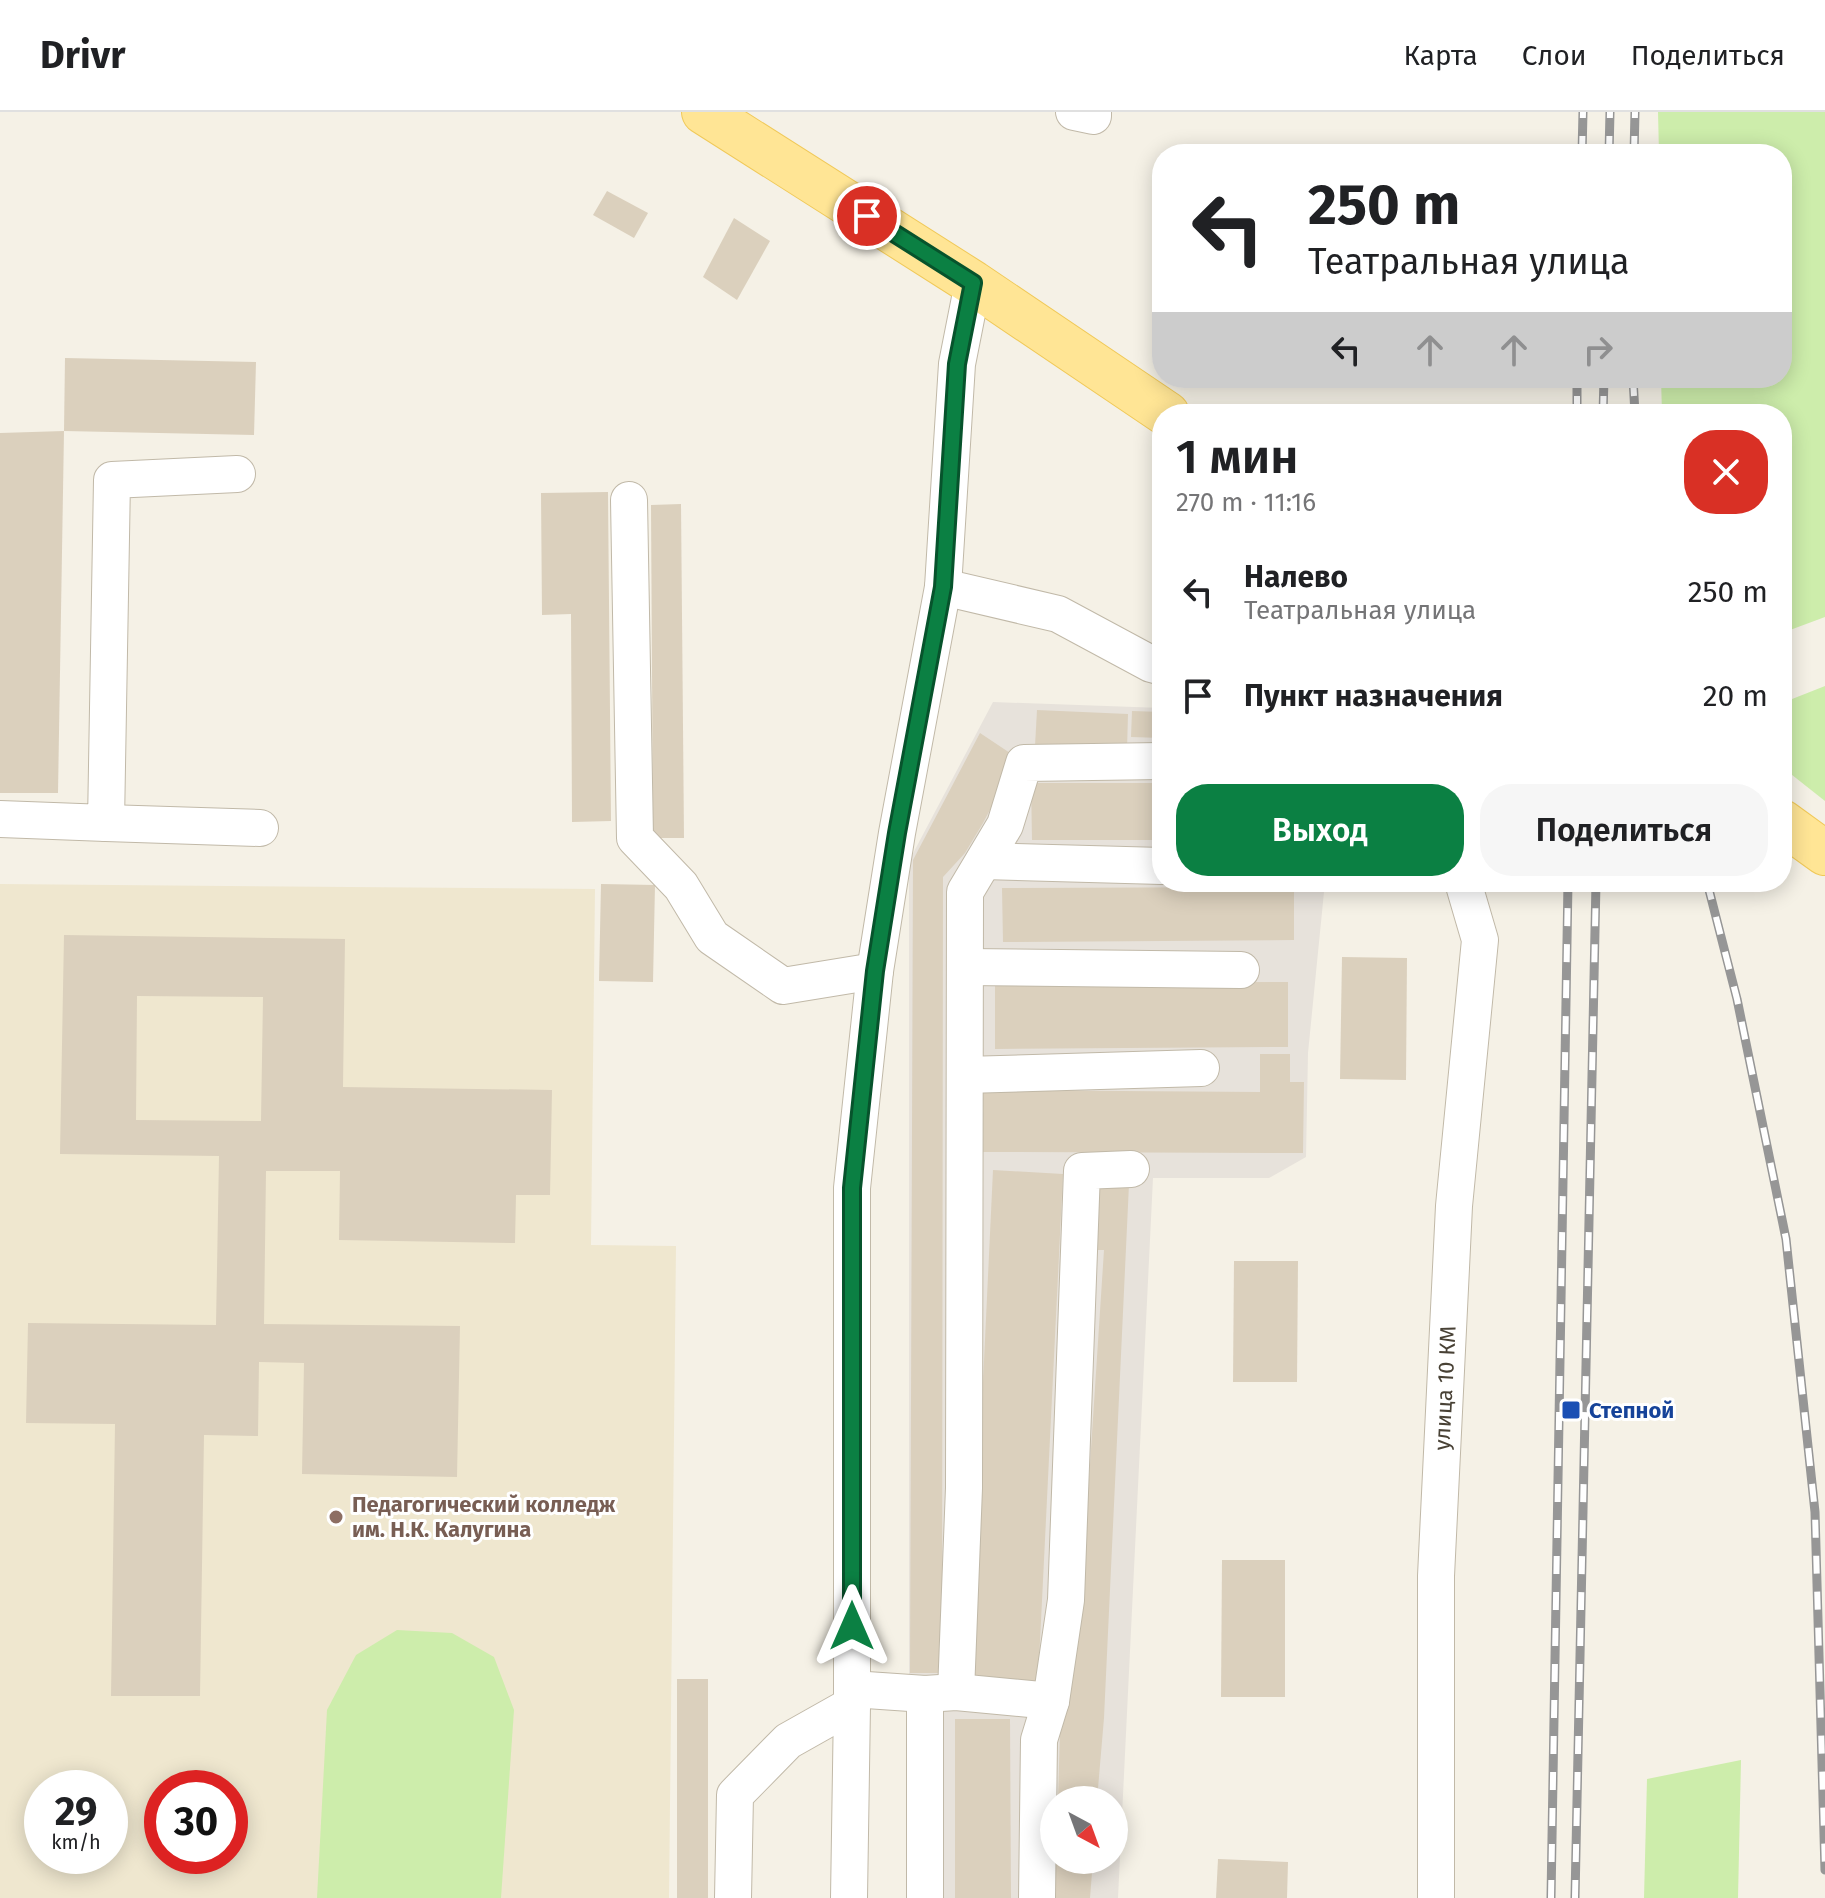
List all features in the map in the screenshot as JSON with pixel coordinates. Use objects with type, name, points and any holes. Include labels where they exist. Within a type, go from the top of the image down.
[{"type":"main road","points":[[704,112],[973,283],[1152,404]]},
{"type":"main road","points":[[1792,829],[1825,853]]},
{"type":"street","points":[[1074,112],[1093,116],[1093,112]]},
{"type":"street","points":[[849,1898],[852,1188],[875,971],[897,833],[943,587],[957,364],[973,283]]},
{"type":"street","points":[[106,823],[112,480],[237,474]]},
{"type":"street","points":[[629,500],[635,838],[681,886],[712,937],[783,986],[875,971]]},
{"type":"street","points":[[943,587],[1058,614],[1152,660]]},
{"type":"street","points":[[925,1898],[940,1693],[964,1488],[965,892],[1005,825],[1024,763],[1152,761]]},
{"type":"street","points":[[0,819],[260,828]]},
{"type":"street","points":[[984,861],[1152,866]]},
{"type":"street","name":"улица 10 КМ","points":[[1436,1898],[1437,1545],[1454,1206],[1480,940],[1466,892]]},
{"type":"street","points":[[965,967],[1241,970]]},
{"type":"street","points":[[965,1075],[1201,1068]]},
{"type":"street","points":[[1037,1898],[1039,1740],[1051,1701],[1066,1600],[1082,1171],[1131,1169]]},
{"type":"street","points":[[733,1898],[735,1795],[788,1741],[852,1697],[940,1693],[1051,1701]]},
{"type":"shaded area","points":[[993,702],[1152,708],[1152,892],[1324,892],[1308,1053],[1306,1157],[1269,1178],[1153,1178],[1123,1786],[1040,1786],[1040,1874],[1119,1874],[1118,1898],[909,1898],[909,861]]},
{"type":"shaded area","name":"Педагогический колледж им. Н.К. Калугина","points":[[0,884],[595,889],[591,1245],[676,1246],[669,1898],[0,1898]]},
{"type":"green space","points":[[1658,112],[1825,112],[1825,617],[1792,629],[1792,404],[1662,404],[1661,388],[1792,388],[1792,144],[1659,144]]},
{"type":"green space","points":[[1825,686],[1825,801],[1792,775],[1792,699]]},
{"type":"green space","points":[[397,1630],[452,1633],[494,1657],[514,1710],[501,1898],[317,1898],[327,1710],[356,1655]]},
{"type":"green space","points":[[1741,1760],[1738,1898],[1644,1898],[1647,1779]]},
{"type":"building","points":[[607,191],[648,213],[634,238],[593,215]]},
{"type":"building","points":[[734,218],[770,241],[737,300],[703,277]]},
{"type":"building","points":[[65,358],[256,362],[254,435],[64,431]]},
{"type":"building","points":[[64,431],[58,793],[0,793],[0,433]]},
{"type":"building","points":[[608,492],[611,821],[572,822],[571,614],[542,615],[541,493]]},
{"type":"building","points":[[681,504],[684,838],[653,838],[651,505]]},
{"type":"building","points":[[1037,710],[1128,714],[1127,750],[1035,746]]},
{"type":"building","points":[[1132,711],[1152,712],[1152,738],[1131,737]]},
{"type":"building","points":[[980,733],[1010,753],[1000,791],[983,823],[965,853],[943,877],[942,1673],[910,1673],[913,860]]},
{"type":"building","points":[[1031,783],[1152,783],[1152,840],[1032,840]]},
{"type":"building","points":[[601,884],[655,885],[653,982],[599,981]]},
{"type":"building","points":[[1152,887],[1152,892],[1294,892],[1294,940],[1003,942],[1002,888]]},
{"type":"building","points":[[64,935],[345,939],[343,1087],[552,1090],[550,1195],[516,1195],[515,1243],[339,1240],[340,1171],[266,1171],[264,1324],[460,1326],[457,1477],[302,1474],[304,1363],[259,1362],[258,1436],[204,1435],[200,1696],[111,1696],[115,1424],[26,1423],[28,1323],[216,1325],[219,1156],[60,1154]],"holes":[[[137,996],[263,997],[261,1121],[136,1120]]]},
{"type":"building","points":[[1342,957],[1407,958],[1406,1080],[1340,1079]]},
{"type":"building","points":[[1288,982],[1288,1047],[995,1049],[995,983]]},
{"type":"building","points":[[1260,1054],[1290,1054],[1290,1082],[1304,1082],[1303,1153],[980,1152],[980,1090],[1260,1092]]},
{"type":"building","points":[[993,1170],[1063,1174],[1038,1682],[969,1679]]},
{"type":"building","points":[[1101,1182],[1129,1184],[1104,1718],[1098,1786],[1058,1786],[1060,1731],[1072,1660],[1088,1495],[1104,1250],[1090,1250],[1092,1199]]},
{"type":"building","points":[[1234,1261],[1298,1261],[1297,1382],[1233,1382]]},
{"type":"building","points":[[1222,1560],[1285,1560],[1285,1697],[1221,1697]]},
{"type":"building","points":[[677,1679],[708,1679],[708,1898],[677,1898]]},
{"type":"building","points":[[955,1719],[1010,1719],[1011,1898],[955,1898]]},
{"type":"building","points":[[1218,1859],[1288,1862],[1287,1898],[1216,1898]]},
{"type":"building","points":[[1056,1874],[1092,1874],[1090,1898],[1055,1898]]},
{"type":"railway","points":[[1582,144],[1583,112]]},
{"type":"railway","points":[[1609,144],[1610,112]]},
{"type":"railway","points":[[1634,144],[1635,112]]},
{"type":"railway","points":[[1577,388],[1577,404]]},
{"type":"railway","points":[[1603,404],[1604,388]]},
{"type":"railway","points":[[1634,388],[1634,404]]},
{"type":"railway","points":[[1551,1898],[1568,892]]},
{"type":"railway","points":[[1575,1898],[1596,892]]},
{"type":"railway","points":[[1710,892],[1737,999],[1786,1239],[1815,1512],[1825,1870]]},
{"type":"place","name":"Степной","points":[[1571,1410]]},
{"type":"place","name":"Педагогический колледж им. Н.К. Калугина","points":[[336,1517]]},
{"type":"route","points":[[852,1626],[852,1188],[875,971],[897,833],[943,587],[957,364],[973,283],[867,216]]}]
